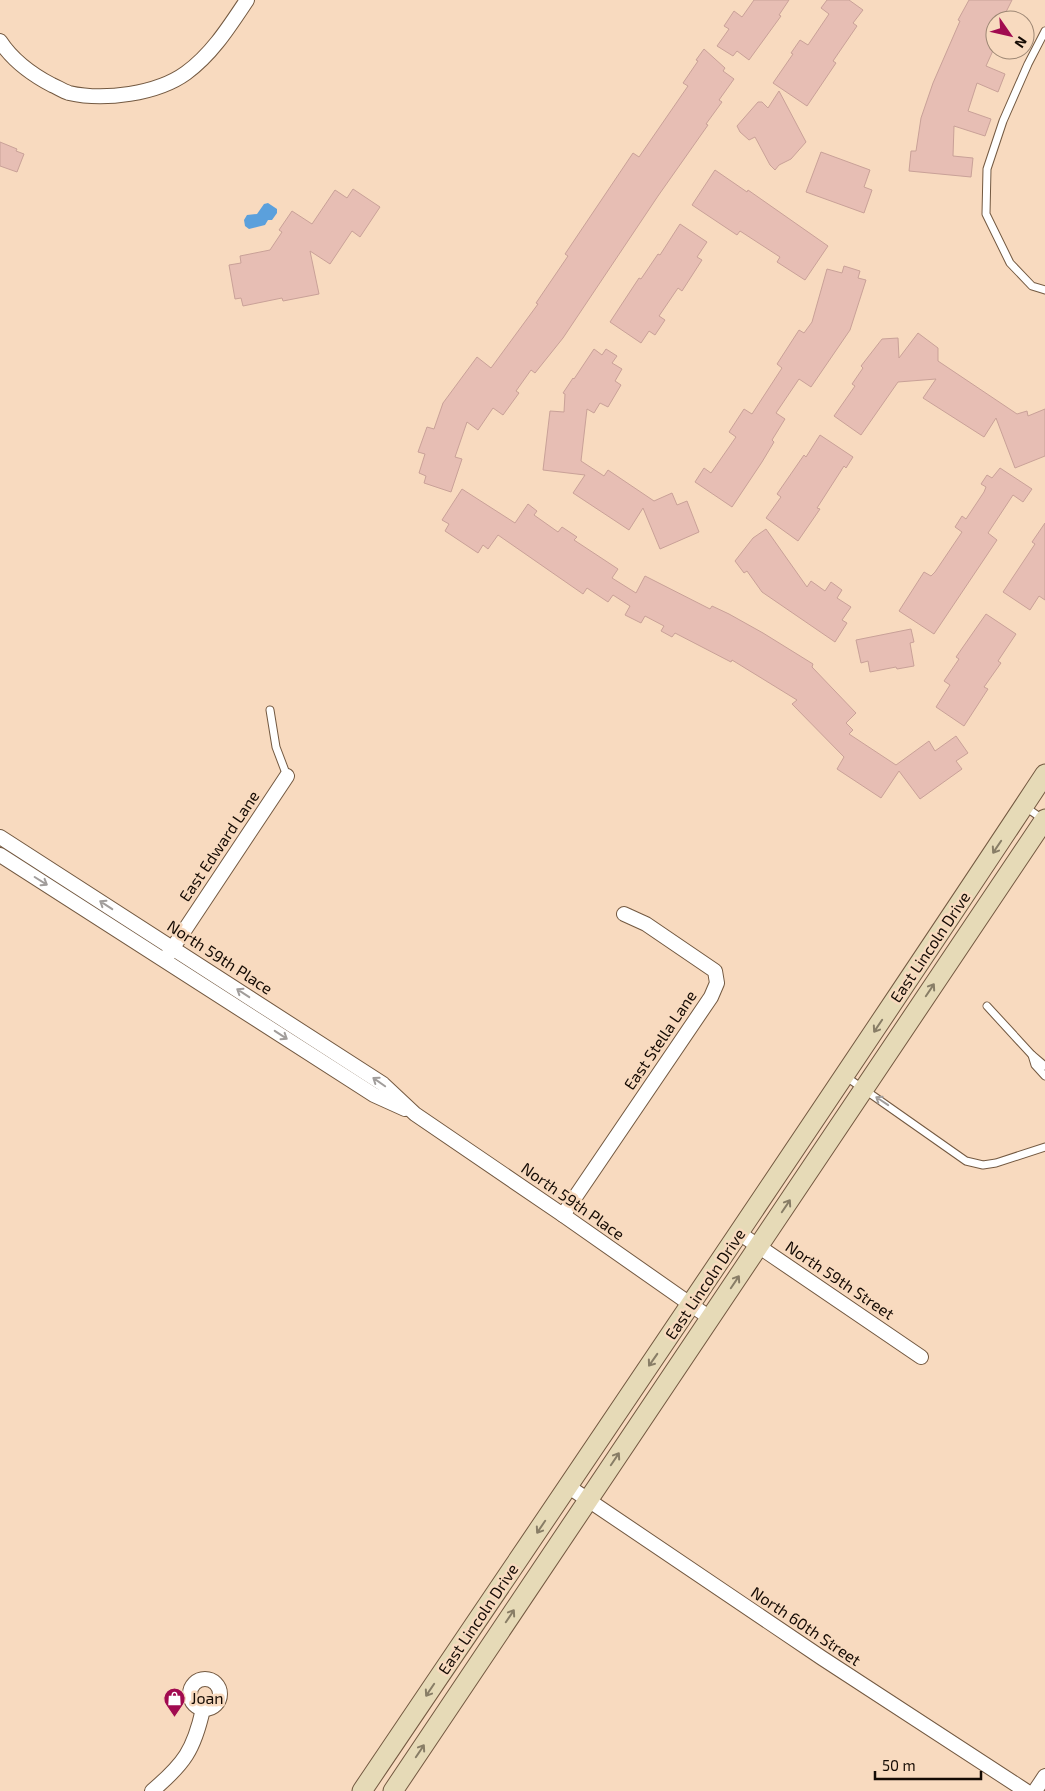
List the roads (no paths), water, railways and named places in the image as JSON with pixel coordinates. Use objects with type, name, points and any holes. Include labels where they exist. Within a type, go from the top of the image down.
[{"type":"main road","name":"East Lincoln Drive","points":[[362,1791],[845,1076],[1045,774]]},
{"type":"main road","name":"East Lincoln Drive","points":[[393,1791],[1045,820]]},
{"type":"main road","points":[[464,1641],[484,1655]]},
{"type":"street","points":[[0,42],[7,52],[32,75],[68,93],[103,96],[130,95],[157,87],[184,74],[205,57],[224,34],[247,0]]},
{"type":"street","name":"East Edward Lane","points":[[164,960],[287,776]]},
{"type":"street","name":"North 59th Place","points":[[0,837],[383,1084],[415,1114],[710,1318]]},
{"type":"street","name":"North 59th Place","points":[[0,855],[374,1095],[415,1114]]},
{"type":"street","name":"East Stella Lane","points":[[563,1215],[711,997],[717,983],[715,971],[646,924],[624,914]]},
{"type":"street","name":"North 59th Street","points":[[739,1233],[921,1357]]},
{"type":"street","name":"North 60th Street","points":[[568,1487],[822,1658],[1026,1791]]},
{"type":"street","points":[[152,1791],[183,1762],[197,1732],[203,1709]]},
{"type":"street","points":[[1035,1791],[1045,1776]]},
{"type":"lane","points":[[1045,31],[1003,121],[987,169],[986,214],[1010,263],[1032,286],[1045,290]]},
{"type":"lane","points":[[270,710],[276,747],[287,776]]},
{"type":"lane","points":[[1024,806],[1045,820]]},
{"type":"lane","points":[[987,1006],[1032,1055],[1045,1066]]},
{"type":"lane","points":[[1032,1055],[1035,1065],[1045,1076]]},
{"type":"lane","points":[[845,1076],[966,1161],[983,1165],[996,1163],[1045,1147]]},
{"type":"water","points":[[268,203],[277,209],[277,213],[272,220],[268,220],[265,225],[249,229],[245,226],[244,220],[247,215],[257,214],[264,204]]},
{"type":"place","name":"Joan","points":[[175,1717]]}]
